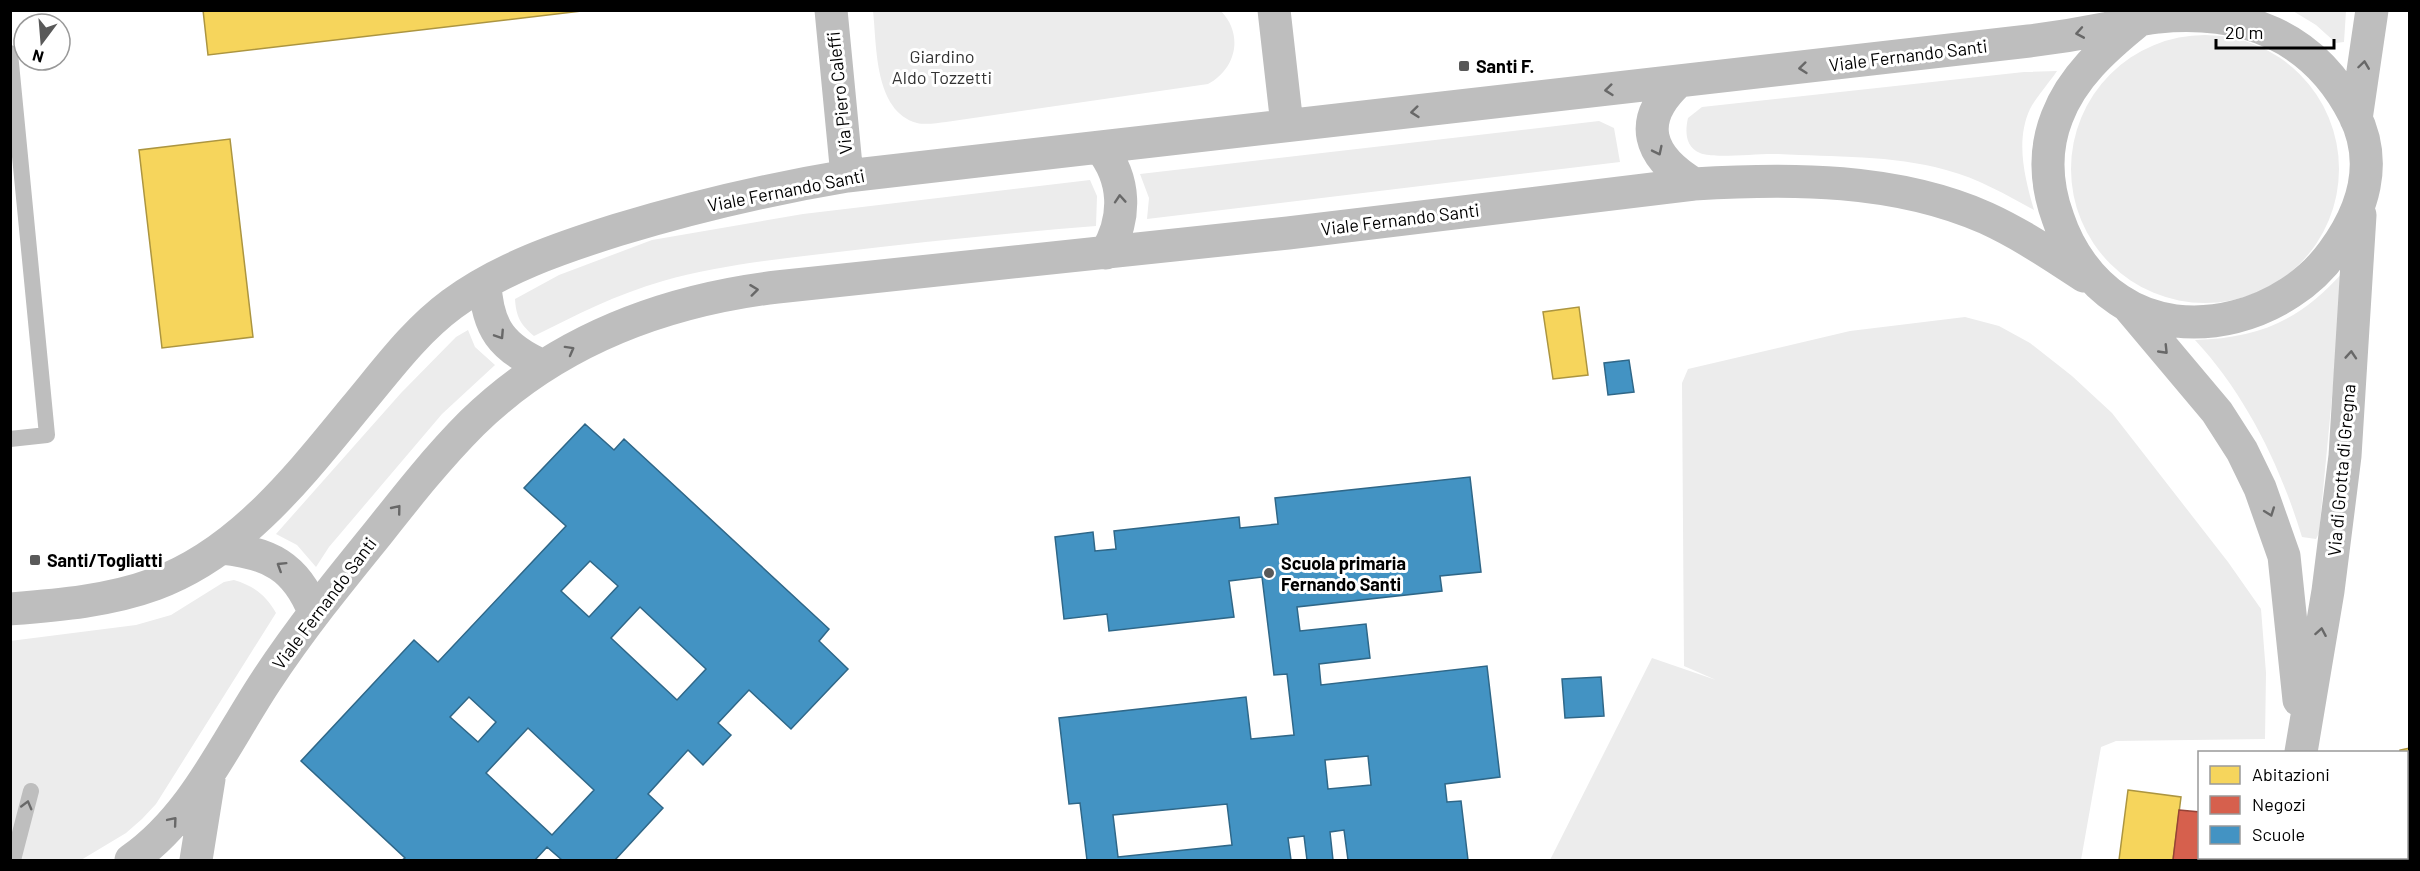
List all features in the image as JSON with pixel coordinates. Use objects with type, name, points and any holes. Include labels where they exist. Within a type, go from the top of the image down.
[{"type":"street","name":"Via Piero Caleffi","points":[[831,10],[847,176]]},
{"type":"street","points":[[1274,10],[1287,125]]},
{"type":"street","points":[[2356,119],[2372,10]]},
{"type":"street","name":"Viale Fernando Santi","points":[[10,609],[78,602],[133,591],[172,577],[222,548],[264,510],[303,469],[418,335],[453,303],[485,283],[565,247],[655,218],[752,194],[847,176],[2029,41],[2151,16],[2231,19],[2266,28],[2286,38],[2328,74],[2356,119]]},
{"type":"street","points":[[2151,16],[2096,57],[2077,82],[2058,115],[2048,159],[2053,206],[2065,237],[2081,264],[2117,298],[2168,319],[2201,321],[2236,316],[2265,308],[2294,292],[2313,275],[2332,254],[2360,207]]},
{"type":"street","points":[[1678,82],[1664,95],[1655,111],[1652,132],[1656,147],[1667,165],[1694,184]]},
{"type":"street","name":"Via di Grotta di Gregna","points":[[2302,742],[2328,591],[2345,456],[2365,158],[2356,119]]},
{"type":"street","points":[[1100,147],[1118,177],[1121,200],[1118,229],[1106,253]]},
{"type":"street","name":"Viale Fernando Santi","points":[[131,861],[171,824],[211,770],[268,677],[314,612],[447,449],[489,407],[543,366],[602,333],[666,308],[714,296],[777,287],[1106,253],[1694,184],[1817,183],[1875,188],[1928,198],[1983,217],[2008,229],[2117,298]]},
{"type":"street","points":[[485,283],[491,319],[501,339],[524,358],[543,366]]},
{"type":"street","name":"Via di Grotta di Gregna","points":[[2117,298],[2217,412],[2242,451],[2268,506],[2285,565],[2302,742]]},
{"type":"street","points":[[222,548],[254,553],[279,563],[299,581],[314,612]]},
{"type":"street","points":[[196,861],[211,770]]},
{"type":"lane","points":[[10,53],[47,435],[10,439]]},
{"type":"lane","points":[[13,861],[31,791]]},
{"type":"green space","name":"Giardino Aldo Tozzetti","points":[[873,11],[1221,11],[1233,30],[1234,51],[1225,70],[1208,84],[920,124],[903,116],[885,92],[877,59]]},
{"type":"green space","points":[[2293,11],[2346,11],[2344,42],[2336,43],[2316,25]]},
{"type":"green space","points":[[2218,35],[2256,45],[2280,57],[2300,74],[2317,94],[2329,118],[2337,143],[2339,169],[2337,195],[2329,220],[2317,244],[2300,264],[2280,281],[2256,293],[2231,301],[2192,303],[2154,293],[2130,281],[2101,254],[2093,244],[2081,220],[2073,195],[2071,156],[2081,118],[2093,94],[2120,65],[2130,57],[2154,45],[2179,37]]},
{"type":"green space","points":[[2057,71],[2036,99],[2025,121],[2023,160],[2034,210],[1992,187],[1926,165],[1841,156],[1706,155],[1691,147],[1687,138],[1688,118],[1702,107],[2024,72]]},
{"type":"green space","points":[[1599,121],[1614,128],[1620,162],[1147,219],[1149,198],[1140,174]]},
{"type":"green space","points":[[1090,180],[1097,196],[1096,226],[870,248],[706,271],[629,292],[534,336],[518,316],[515,299],[559,275],[652,240],[803,214]]},
{"type":"green space","points":[[2344,271],[2319,533],[2316,539],[2302,537],[2283,484],[2259,432],[2230,384],[2195,340],[2240,335],[2278,323],[2312,302]]},
{"type":"green space","points":[[1965,317],[1999,326],[2030,343],[2072,376],[2112,413],[2228,562],[2261,609],[2266,673],[2265,739],[2116,741],[2101,747],[2081,860],[1550,860],[1652,658],[1716,680],[1684,666],[1682,383],[1688,369],[1850,331]]},
{"type":"green space","points":[[468,330],[475,347],[495,365],[442,414],[329,547],[316,567],[297,545],[276,534],[401,393],[456,337]]},
{"type":"green space","points":[[234,580],[259,592],[276,613],[156,804],[126,833],[81,860],[11,860],[10,641],[136,625],[171,615],[224,582]]},
{"type":"building: Abitazioni","points":[[203,10],[590,10],[208,55]]},
{"type":"building: Abitazioni","points":[[230,139],[253,337],[162,348],[139,150]]},
{"type":"building: Abitazioni","points":[[1579,307],[1588,375],[1553,379],[1543,312]]},
{"type":"building: Abitazioni","points":[[2410,748],[2410,811],[2408,812],[2408,751],[2400,750]]},
{"type":"building: Abitazioni","points":[[2128,790],[2181,797],[2173,860],[2119,860]]},
{"type":"building: Negozi","points":[[2179,810],[2198,812],[2198,859],[2248,859],[2248,860],[2173,860]]},
{"type":"building: Scuole","points":[[1629,360],[1634,392],[1608,395],[1604,363]]},
{"type":"building: Scuole","points":[[585,424],[614,450],[624,439],[829,629],[819,641],[848,669],[791,729],[749,690],[718,723],[731,735],[703,765],[688,750],[648,794],[663,808],[615,860],[562,860],[547,847],[535,860],[402,860],[405,858],[301,761],[414,640],[438,662],[566,526],[524,488]],"holes":[[[590,561],[618,586],[589,617],[561,591]],[[640,607],[706,669],[677,700],[611,638]],[[469,697],[496,722],[478,742],[450,717]],[[528,728],[594,790],[552,835],[486,773]]]},
{"type":"building: Scuole","points":[[1470,477],[1481,572],[1440,576],[1442,591],[1297,607],[1300,631],[1366,624],[1370,658],[1319,664],[1321,685],[1487,666],[1500,777],[1445,784],[1447,802],[1461,801],[1468,860],[1348,860],[1344,830],[1330,832],[1333,860],[1307,860],[1304,836],[1288,838],[1291,860],[1087,860],[1080,803],[1069,804],[1059,718],[1246,697],[1251,739],[1294,735],[1287,674],[1274,675],[1262,577],[1229,581],[1234,617],[1109,631],[1107,614],[1064,619],[1055,537],[1093,532],[1095,551],[1116,549],[1114,531],[1239,517],[1240,528],[1278,524],[1275,498]],"holes":[[[1368,756],[1371,785],[1328,789],[1325,760]],[[1227,804],[1232,845],[1118,857],[1113,815]]]},
{"type":"building: Scuole","points":[[1601,677],[1604,716],[1565,718],[1562,679]]},
{"type":"place","name":"Santi F.","points":[[1464,66]]},
{"type":"place","name":"Santi/Togliatti","points":[[35,560]]},
{"type":"place","name":"Scuola primaria Fernando Santi","points":[[1269,573]]}]
